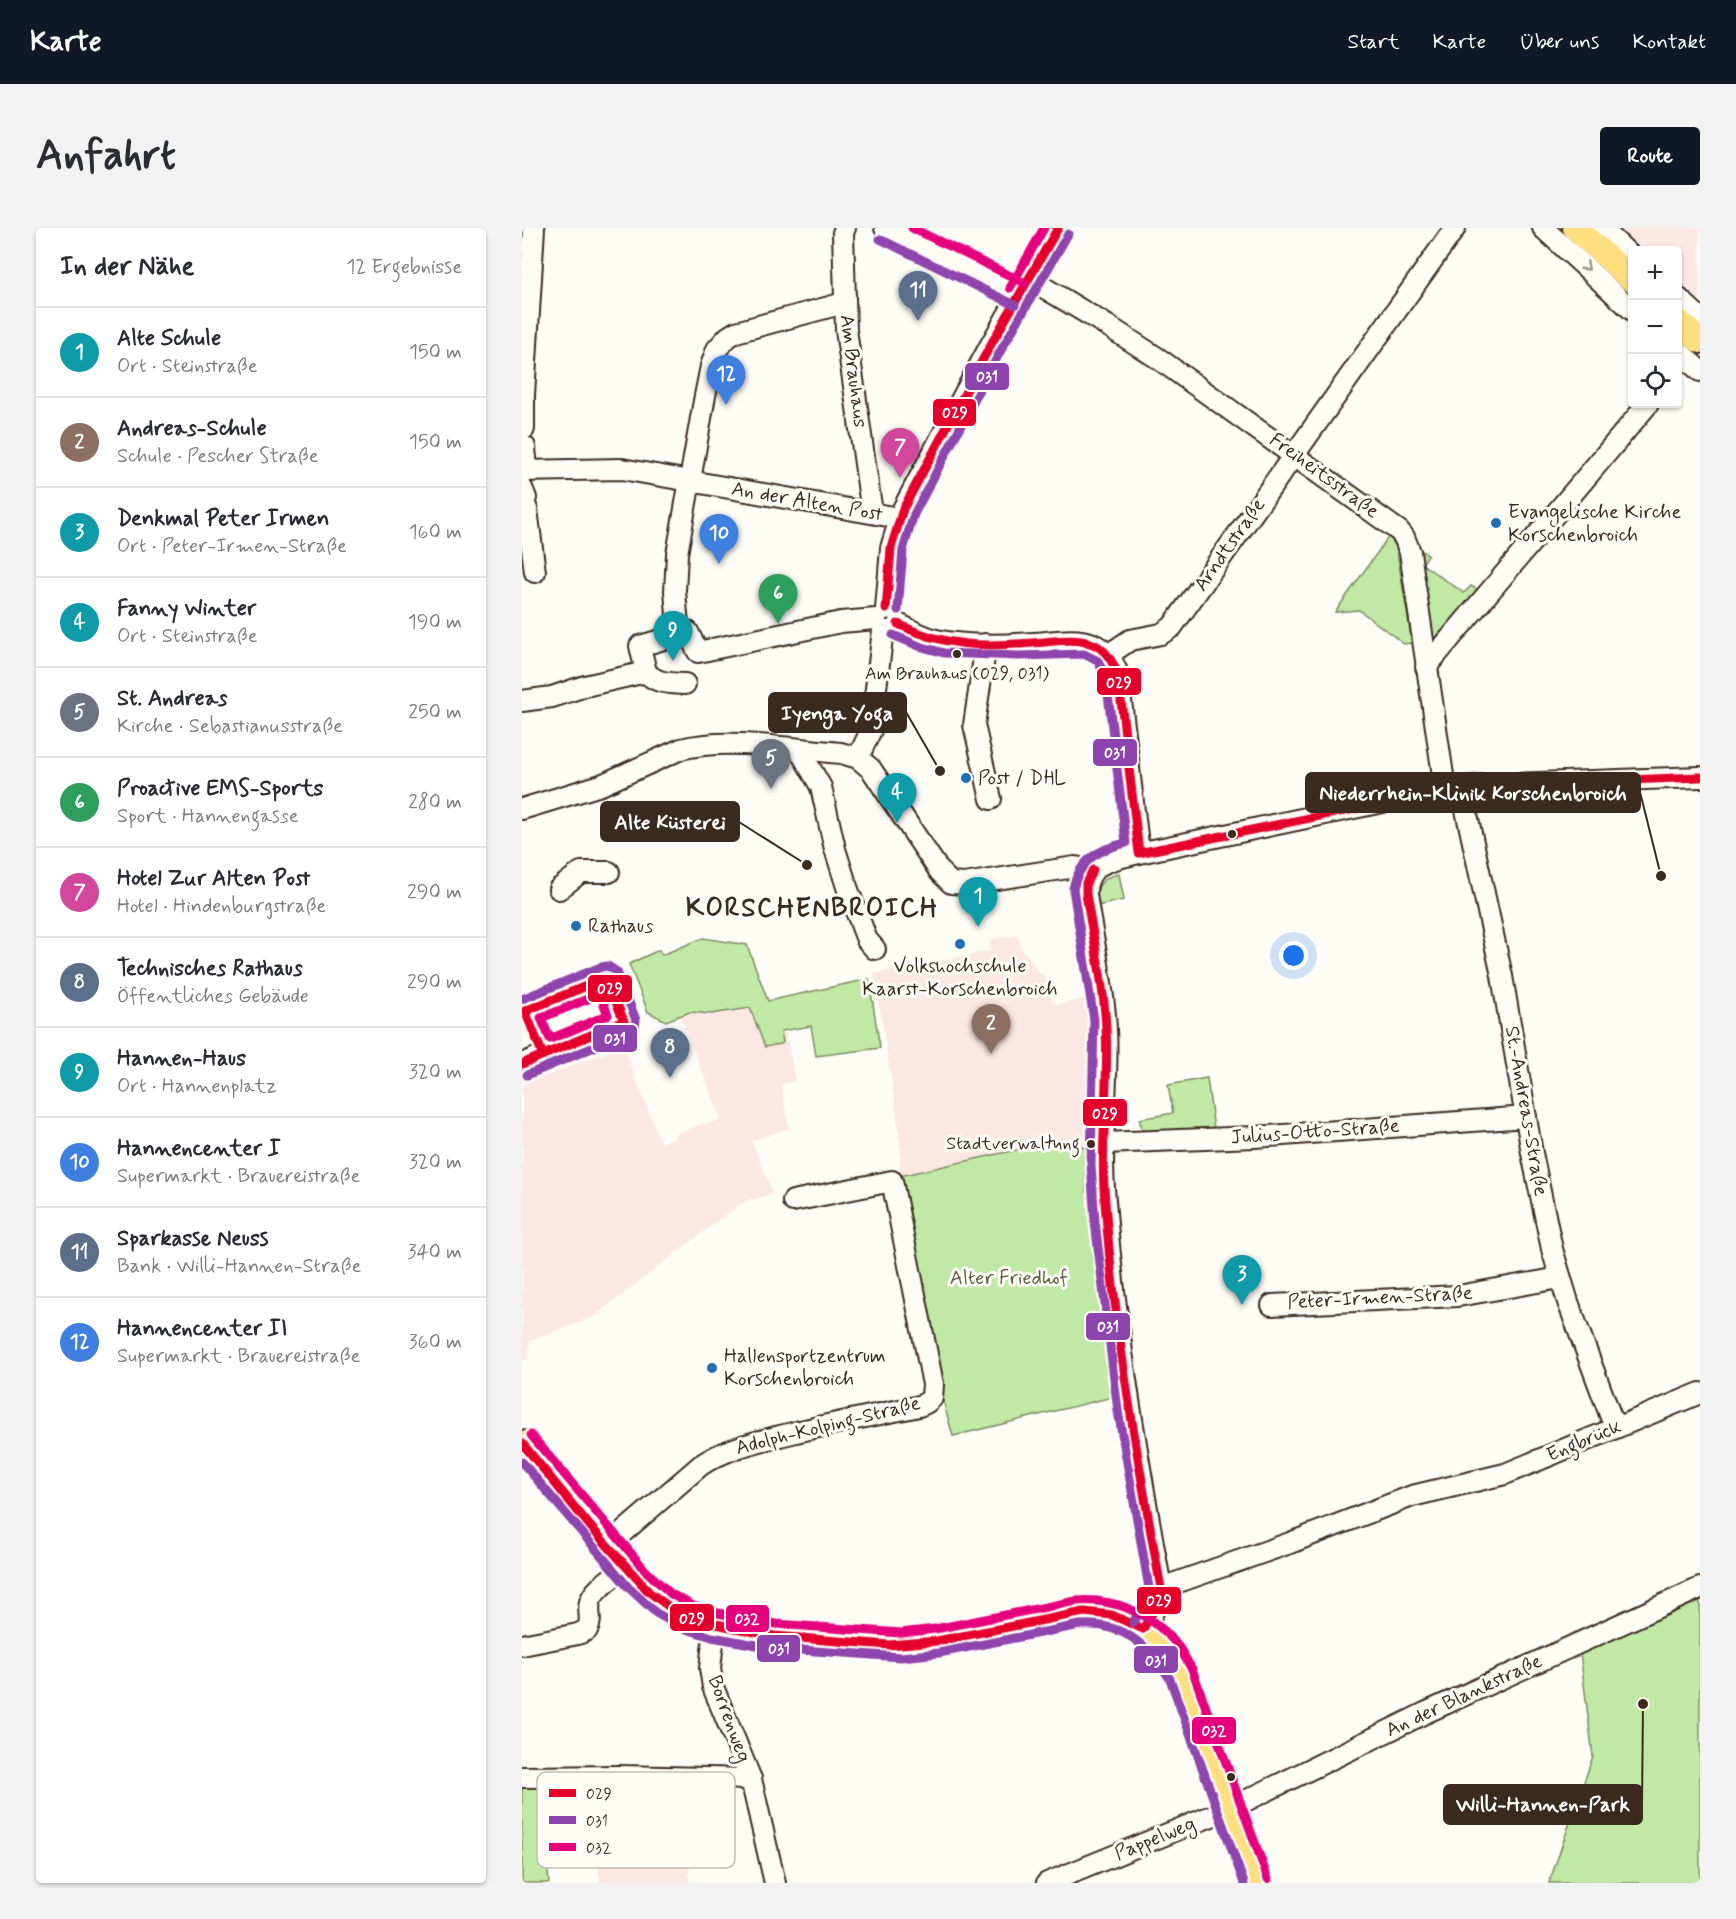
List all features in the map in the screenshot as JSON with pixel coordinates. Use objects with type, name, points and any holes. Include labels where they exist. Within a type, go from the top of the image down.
[{"type":"main road","points":[[1575,228],[1628,276]]},
{"type":"main road","points":[[1682,338],[1688,358]]},
{"type":"main road","points":[[522,1443],[625,1567],[657,1599],[680,1614],[715,1625],[794,1638],[890,1645],[937,1641],[1084,1612],[1112,1615],[1143,1629],[1165,1648],[1181,1674],[1257,1883]]},
{"type":"street","points":[[534,228],[524,395],[525,487],[535,572]]},
{"type":"street","name":"Am Brauhaus","points":[[845,228],[844,303],[848,350],[872,513]]},
{"type":"street","name":"Freiheitsstraße","points":[[885,228],[1024,286],[1108,326],[1294,454],[1387,521],[1404,537],[1410,552],[1426,667],[1453,788]]},
{"type":"street","points":[[858,758],[871,730],[886,621],[891,548],[899,518],[990,346],[1058,228]]},
{"type":"street","name":"Arndtstraße","points":[[1108,655],[1130,640],[1161,634],[1170,629],[1455,228]]},
{"type":"street","points":[[1543,228],[1628,306]]},
{"type":"street","points":[[1601,228],[1628,253]]},
{"type":"street","points":[[1679,300],[1700,318]]},
{"type":"street","points":[[844,303],[736,332],[723,341],[717,349],[711,366],[678,546],[675,591],[678,626],[688,632],[698,652],[841,622],[886,621],[937,640],[986,644],[1083,642],[1095,645],[1108,655],[1118,675],[1139,853]]},
{"type":"street","points":[[1426,667],[1645,408]]},
{"type":"street","name":"An der Alten Post","points":[[525,487],[616,468],[899,518]]},
{"type":"street","points":[[685,684],[665,683],[651,678],[646,672],[640,646],[688,632]]},
{"type":"street","points":[[986,644],[974,725],[991,799]]},
{"type":"street","points":[[522,701],[552,697],[585,686],[646,672]]},
{"type":"street","points":[[522,809],[601,785],[688,747],[722,743],[846,753],[858,758],[873,772],[940,872],[951,884],[964,885],[1075,867],[1093,870]]},
{"type":"street","points":[[799,749],[821,787],[847,887],[867,940],[875,949]]},
{"type":"street","points":[[1143,1629],[1159,1601],[1161,1588],[1122,1359],[1103,1184],[1106,1019],[1086,894],[1086,883],[1093,870],[1101,863],[1139,853],[1453,788],[1700,777]]},
{"type":"street","name":"St.-Andreas-Straße","points":[[1453,788],[1502,976],[1526,1117],[1560,1278],[1615,1428]]},
{"type":"street","points":[[559,889],[582,872],[609,872]]},
{"type":"street","points":[[522,1064],[624,1022]]},
{"type":"street","name":"Julius-Otto-Straße","points":[[1104,1143],[1256,1137],[1526,1117]]},
{"type":"street","name":"Adolph-Kolping-Straße","points":[[607,1546],[701,1465],[717,1456],[748,1444],[918,1406],[931,1400],[934,1392],[933,1384],[892,1180],[793,1201]]},
{"type":"street","name":"Peter-Irmen-Straße","points":[[1272,1305],[1449,1297],[1560,1278]]},
{"type":"street","name":"Engbrück","points":[[1161,1588],[1290,1543],[1412,1496],[1497,1477],[1700,1393]]},
{"type":"street","points":[[522,1645],[578,1634],[587,1630],[591,1621],[592,1596],[625,1567]]},
{"type":"street","name":"An der Blankstraße","points":[[1231,1808],[1425,1713],[1700,1588]]},
{"type":"street","name":"Borrenweg","points":[[715,1625],[710,1668],[713,1687],[751,1779],[775,1883]]},
{"type":"street","points":[[522,1777],[537,1777]]},
{"type":"street","points":[[735,1779],[751,1779]]},
{"type":"street","name":"Pappelweg","points":[[1047,1883],[1231,1808]]},
{"type":"shaded area","points":[[1604,228],[1700,228],[1700,314],[1682,298],[1682,246],[1628,247]]},
{"type":"shaded area","points":[[1018,935],[1022,950],[1039,973],[1045,976],[1052,1001],[1058,1005],[1088,998],[1094,1040],[1088,1149],[1061,1140],[899,1176],[901,1152],[895,1102],[874,974],[990,951],[989,940]]},
{"type":"shaded area","points":[[750,1008],[783,1042],[781,1032],[785,1030],[795,1081],[781,1084],[789,1128],[752,1141],[773,1194],[746,1201],[733,1209],[593,1317],[530,1341],[528,1358],[522,1362],[522,1085],[623,1046],[661,1143],[677,1137],[676,1134],[721,1119],[680,1016],[690,1012],[711,1014]]},
{"type":"shaded area","points":[[598,1868],[689,1868],[689,1883],[600,1883]]},
{"type":"green space","points":[[1389,536],[1396,546],[1412,643],[1404,644],[1359,610],[1335,612]]},
{"type":"green space","points":[[1421,550],[1428,555],[1422,564],[1464,593],[1471,586],[1480,591],[1433,640],[1416,556]]},
{"type":"green space","points":[[1119,874],[1124,900],[1097,906],[1100,884],[1107,878]]},
{"type":"green space","points":[[703,938],[747,945],[768,1001],[869,979],[880,1048],[816,1056],[811,1026],[781,1031],[783,1042],[781,1044],[765,1047],[750,1008],[711,1014],[690,1012],[666,1021],[648,1012],[629,964],[659,950],[662,955]]},
{"type":"green space","points":[[1207,1078],[1214,1129],[1143,1132],[1139,1119],[1173,1113],[1168,1085]]},
{"type":"green space","name":"Alter Friedhof","points":[[1061,1140],[1088,1149],[1086,1190],[1113,1397],[953,1436],[945,1408],[899,1176]]},
{"type":"green space","points":[[1700,1598],[1700,1883],[1549,1883],[1593,1756],[1580,1652]]},
{"type":"green space","points":[[537,1785],[537,1868],[547,1868],[549,1883],[522,1883],[522,1786]]},
{"type":"transit line","name":"032","points":[[912,228],[1025,283]]},
{"type":"transit line","name":"032","points":[[1010,288],[1044,228]]},
{"type":"transit line","name":"029","points":[[886,609],[891,548],[903,509],[990,346],[1058,228]]},
{"type":"transit line","name":"031","points":[[898,610],[903,550],[914,514],[1000,352],[1068,234]]},
{"type":"transit line","name":"031","points":[[880,239],[1015,305]]},
{"type":"transit line","name":"029","points":[[898,624],[915,632],[964,644],[997,645],[1071,640],[1093,644],[1102,649],[1118,675],[1139,853],[1461,787],[1700,777]]},
{"type":"transit line","name":"031","points":[[893,635],[944,653],[1019,656],[1084,654],[1098,661],[1106,678],[1126,843],[1107,849],[1085,863],[1073,889],[1094,1020],[1091,1165],[1095,1222],[1118,1411],[1149,1588],[1147,1597],[1133,1623]]},
{"type":"transit line","name":"029","points":[[522,1443],[590,1526],[649,1592],[672,1609],[697,1620],[774,1636],[889,1645],[937,1641],[1084,1612],[1112,1615],[1143,1629],[1159,1601],[1161,1588],[1127,1389],[1108,1238],[1103,1168],[1107,1069],[1105,1012],[1086,894],[1086,883],[1093,870]]},
{"type":"transit line","name":"031","points":[[522,999],[608,966],[617,972],[636,1020],[635,1027],[630,1032],[527,1075]]},
{"type":"transit line","name":"029","points":[[522,1064],[624,1021],[606,978],[525,1011],[543,1055]]},
{"type":"transit line","name":"032","points":[[600,994],[608,1015],[550,1039],[541,1018],[600,994]]},
{"type":"transit line","name":"032","points":[[531,1435],[646,1571],[671,1594],[693,1606],[776,1624],[901,1633],[935,1629],[1076,1601],[1103,1602],[1142,1615],[1174,1641],[1192,1669],[1268,1879]]},
{"type":"transit line","name":"031","points":[[522,1462],[628,1587],[656,1613],[683,1628],[712,1637],[773,1648],[901,1657],[939,1653],[1080,1625],[1109,1627],[1133,1638],[1153,1656],[1170,1679],[1244,1883]]},
{"type":"place","name":"Sparkasse Neuss","points":[[918,321]]},
{"type":"place","name":"Hannencenter II","points":[[726,405]]},
{"type":"place","name":"Hotel Zur Alten Post","points":[[900,478]]},
{"type":"place","name":"Evangelische Kirche Korschenbroich","points":[[1496,523]]},
{"type":"place","name":"Hannencenter I","points":[[719,564]]},
{"type":"place","name":"Proactive EMS-Sports","points":[[778,624]]},
{"type":"place","name":"Am Brauhaus (029, 031)","points":[[957,654]]},
{"type":"place","name":"Hannen-Haus","points":[[673,661]]},
{"type":"place","name":"Iyenga Yoga","points":[[940,771]]},
{"type":"place","name":"Post / DHL","points":[[966,778]]},
{"type":"place","name":"St. Andreas","points":[[771,789]]},
{"type":"place","name":"Fanny Winter","points":[[897,823]]},
{"type":"place","name":"Alte Küsterei","points":[[807,865]]},
{"type":"place","name":"Niederrhein-Klinik Korschenbroich","points":[[1661,876]]},
{"type":"place","name":"Rathaus","points":[[576,926]]},
{"type":"place","name":"Alte Schule","points":[[978,927]]},
{"type":"place","name":"Volkshochschule Kaarst-Korschenbroich","points":[[960,944]]},
{"type":"place","name":"Andreas-Schule","points":[[991,1054]]},
{"type":"place","name":"Technisches Rathaus","points":[[670,1078]]},
{"type":"place","name":"Stadtverwaltung","points":[[1091,1144]]},
{"type":"place","name":"Denkmal Peter Irmen","points":[[1242,1305]]},
{"type":"place","name":"Hallensportzentrum Korschenbroich","points":[[712,1368]]},
{"type":"place","name":"Willi-Hannen-Park","points":[[1643,1704]]},
{"type":"district","name":"KORSCHENBROICH","points":[[812,909]]}]
